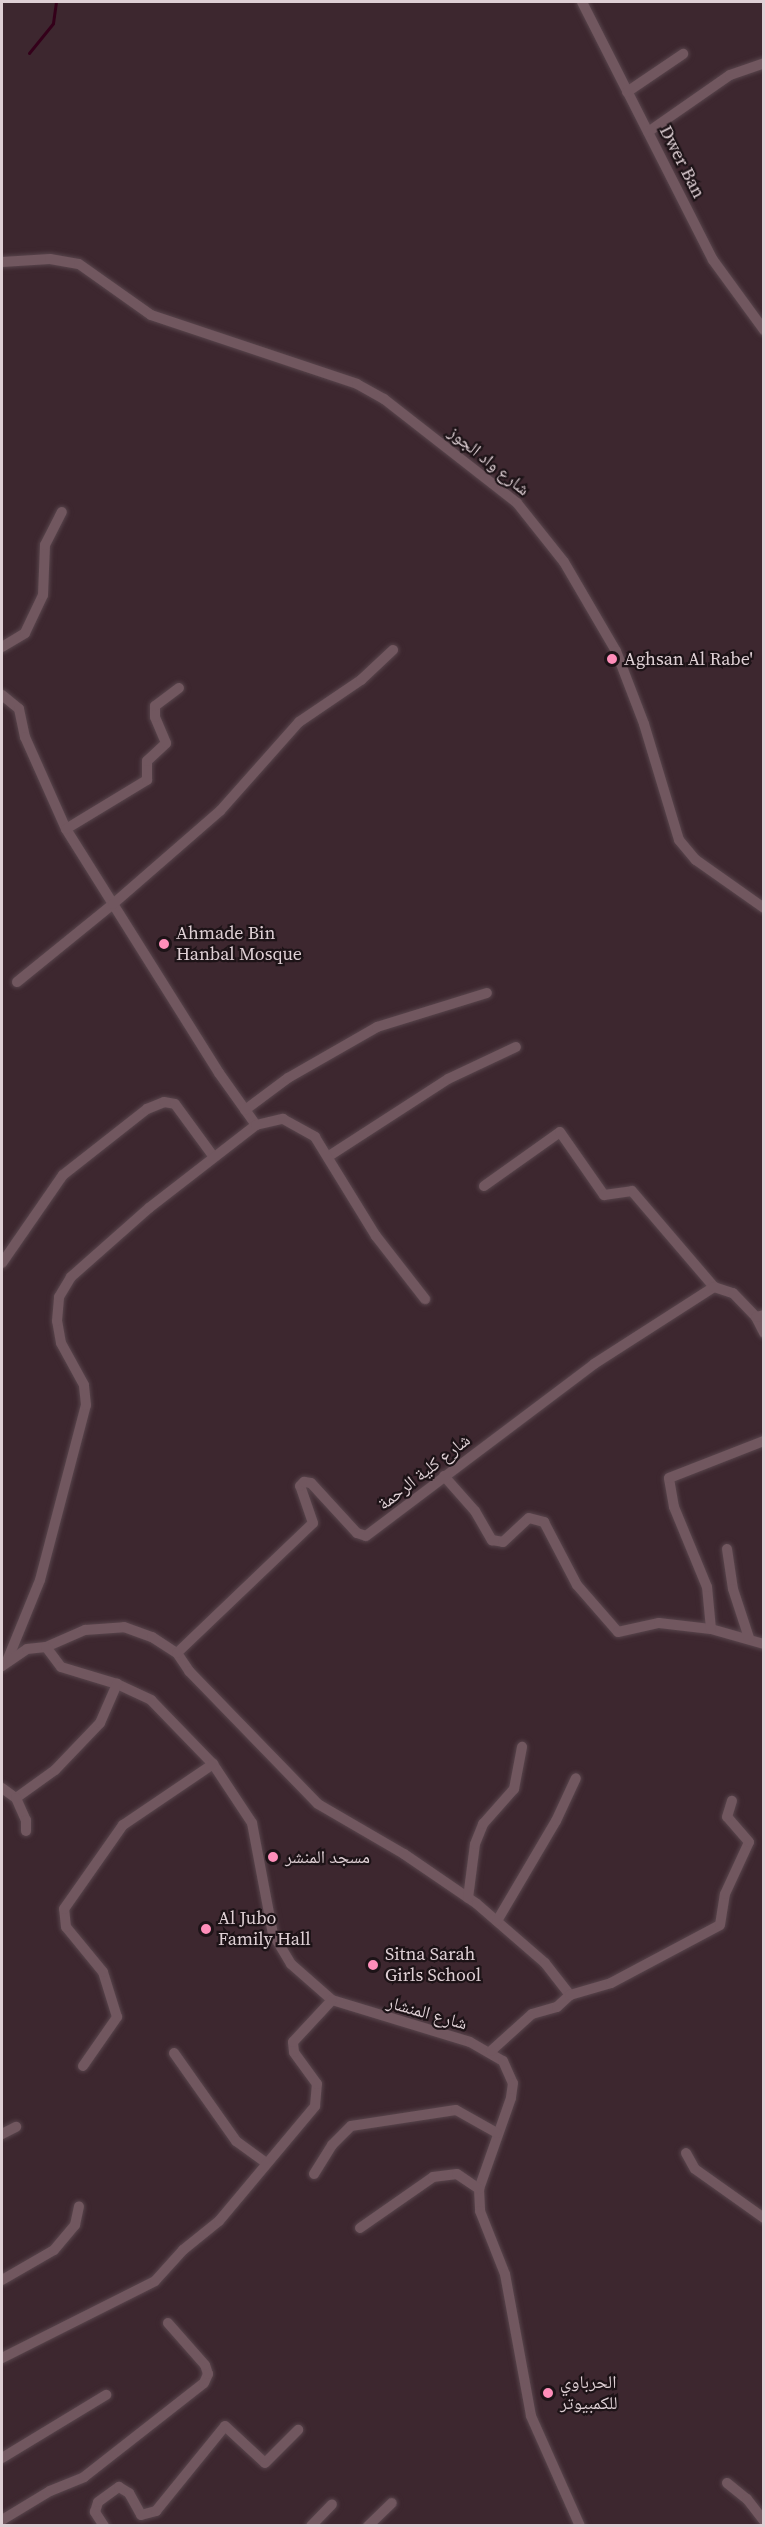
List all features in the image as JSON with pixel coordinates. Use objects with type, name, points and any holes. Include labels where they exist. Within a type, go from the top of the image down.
[{"type":"street","name":"Dwer Ban","points":[[582,2],[713,260],[764,330]]},
{"type":"street","points":[[627,92],[683,54]]},
{"type":"street","points":[[648,132],[730,75],[764,63]]},
{"type":"street","name":"شارع واد الجوز","points":[[2,262],[51,259],[79,264],[151,315],[357,384],[384,399],[517,503],[564,562],[616,651],[644,724],[679,840],[696,860],[764,908]]},
{"type":"street","points":[[2,647],[25,633],[44,595],[45,545],[62,512]]},
{"type":"street","points":[[17,982],[113,904],[220,811],[299,722],[361,680],[393,650]]},
{"type":"street","points":[[66,829],[147,780],[147,761],[166,743],[155,717],[155,706],[179,688]]},
{"type":"street","points":[[2,695],[19,709],[25,737],[66,829],[256,1125]]},
{"type":"street","points":[[245,1110],[288,1078],[377,1027],[487,993]]},
{"type":"street","points":[[329,1156],[448,1079],[516,1047]]},
{"type":"street","points":[[2,1263],[63,1175],[147,1109],[161,1102],[175,1104],[213,1156]]},
{"type":"street","points":[[4,1664],[40,1580],[86,1405],[84,1385],[64,1353],[58,1332],[57,1308],[62,1289],[148,1208],[256,1125],[283,1119],[299,1125],[315,1137],[329,1156],[376,1236],[425,1299]]},
{"type":"street","points":[[484,1186],[560,1132],[604,1195],[632,1191],[714,1287],[733,1293],[760,1316],[764,1333]]},
{"type":"street","name":"شارع كلية الرحمة","points":[[177,1653],[313,1523],[300,1486],[304,1482],[311,1483],[357,1533],[366,1536],[594,1364],[714,1287]]},
{"type":"street","points":[[711,1629],[707,1587],[674,1508],[669,1478],[764,1441]]},
{"type":"street","points":[[444,1476],[475,1511],[492,1540],[503,1542],[529,1518],[544,1522],[577,1585],[618,1632],[659,1623],[711,1629],[764,1644]]},
{"type":"street","points":[[727,1549],[733,1589],[749,1638]]},
{"type":"street","points":[[4,1664],[27,1648],[46,1647],[85,1630],[123,1627],[152,1637],[177,1653],[189,1671],[318,1804],[404,1854],[468,1898],[545,1963],[570,1995]]},
{"type":"street","name":"شارع المنشار","points":[[46,1647],[61,1667],[117,1684],[151,1700],[213,1764],[252,1823],[273,1934],[291,1964],[332,2000],[491,2052]]},
{"type":"street","points":[[16,1798],[56,1770],[100,1723],[117,1684]]},
{"type":"street","points":[[468,1898],[476,1844],[483,1824],[514,1789],[522,1747]]},
{"type":"street","points":[[83,2066],[117,2017],[103,1972],[66,1928],[64,1909],[123,1826],[213,1764]]},
{"type":"street","points":[[497,1921],[556,1821],[576,1778]]},
{"type":"street","points":[[2,1788],[16,1798],[26,1820],[26,1831]]},
{"type":"street","points":[[580,2526],[531,2416],[505,2274],[480,2211],[479,2189],[513,2083],[503,2061],[491,2052],[532,2014],[557,2007],[570,1995],[611,1983],[720,1925],[725,1894],[749,1842],[727,1816],[732,1801]]},
{"type":"street","points":[[2,2358],[160,2277],[183,2250],[219,2221],[317,2101],[317,2084],[294,2052],[293,2042],[332,2000]]},
{"type":"street","points":[[174,2053],[236,2141],[266,2163]]},
{"type":"street","points":[[314,2174],[332,2145],[351,2126],[456,2110],[497,2133]]},
{"type":"street","points":[[2,2134],[16,2127]]},
{"type":"street","points":[[686,2153],[695,2169],[764,2218]]},
{"type":"street","points":[[360,2228],[433,2177],[457,2175],[479,2189]]},
{"type":"street","points":[[2,2280],[54,2250],[75,2225],[80,2206]]},
{"type":"street","points":[[2,2520],[50,2491],[84,2477],[180,2398],[204,2383],[208,2374],[205,2365],[168,2323]]},
{"type":"street","points":[[2,2458],[106,2395]]},
{"type":"street","points":[[98,2524],[95,2511],[98,2502],[119,2487],[129,2493],[141,2515],[156,2511],[225,2426],[265,2463],[298,2430]]},
{"type":"street","points":[[727,2483],[747,2499],[764,2521]]},
{"type":"street","points":[[368,2526],[392,2503]]},
{"type":"street","points":[[311,2526],[332,2504]]},
{"type":"waterway","points":[[29,53],[53,23],[56,2]]},
{"type":"place","name":"Aghsan Al Rabe'","points":[[612,659]]},
{"type":"place","name":"Ahmade Bin Hanbal Mosque","points":[[164,944]]},
{"type":"place","name":"مسجد المنشر","points":[[273,1857]]},
{"type":"place","name":"Al Jubo Family Hall","points":[[206,1929]]},
{"type":"place","name":"Sitna Sarah Girls School","points":[[373,1965]]},
{"type":"place","name":"الحرباوي للكمبيوتر","points":[[548,2393]]}]
